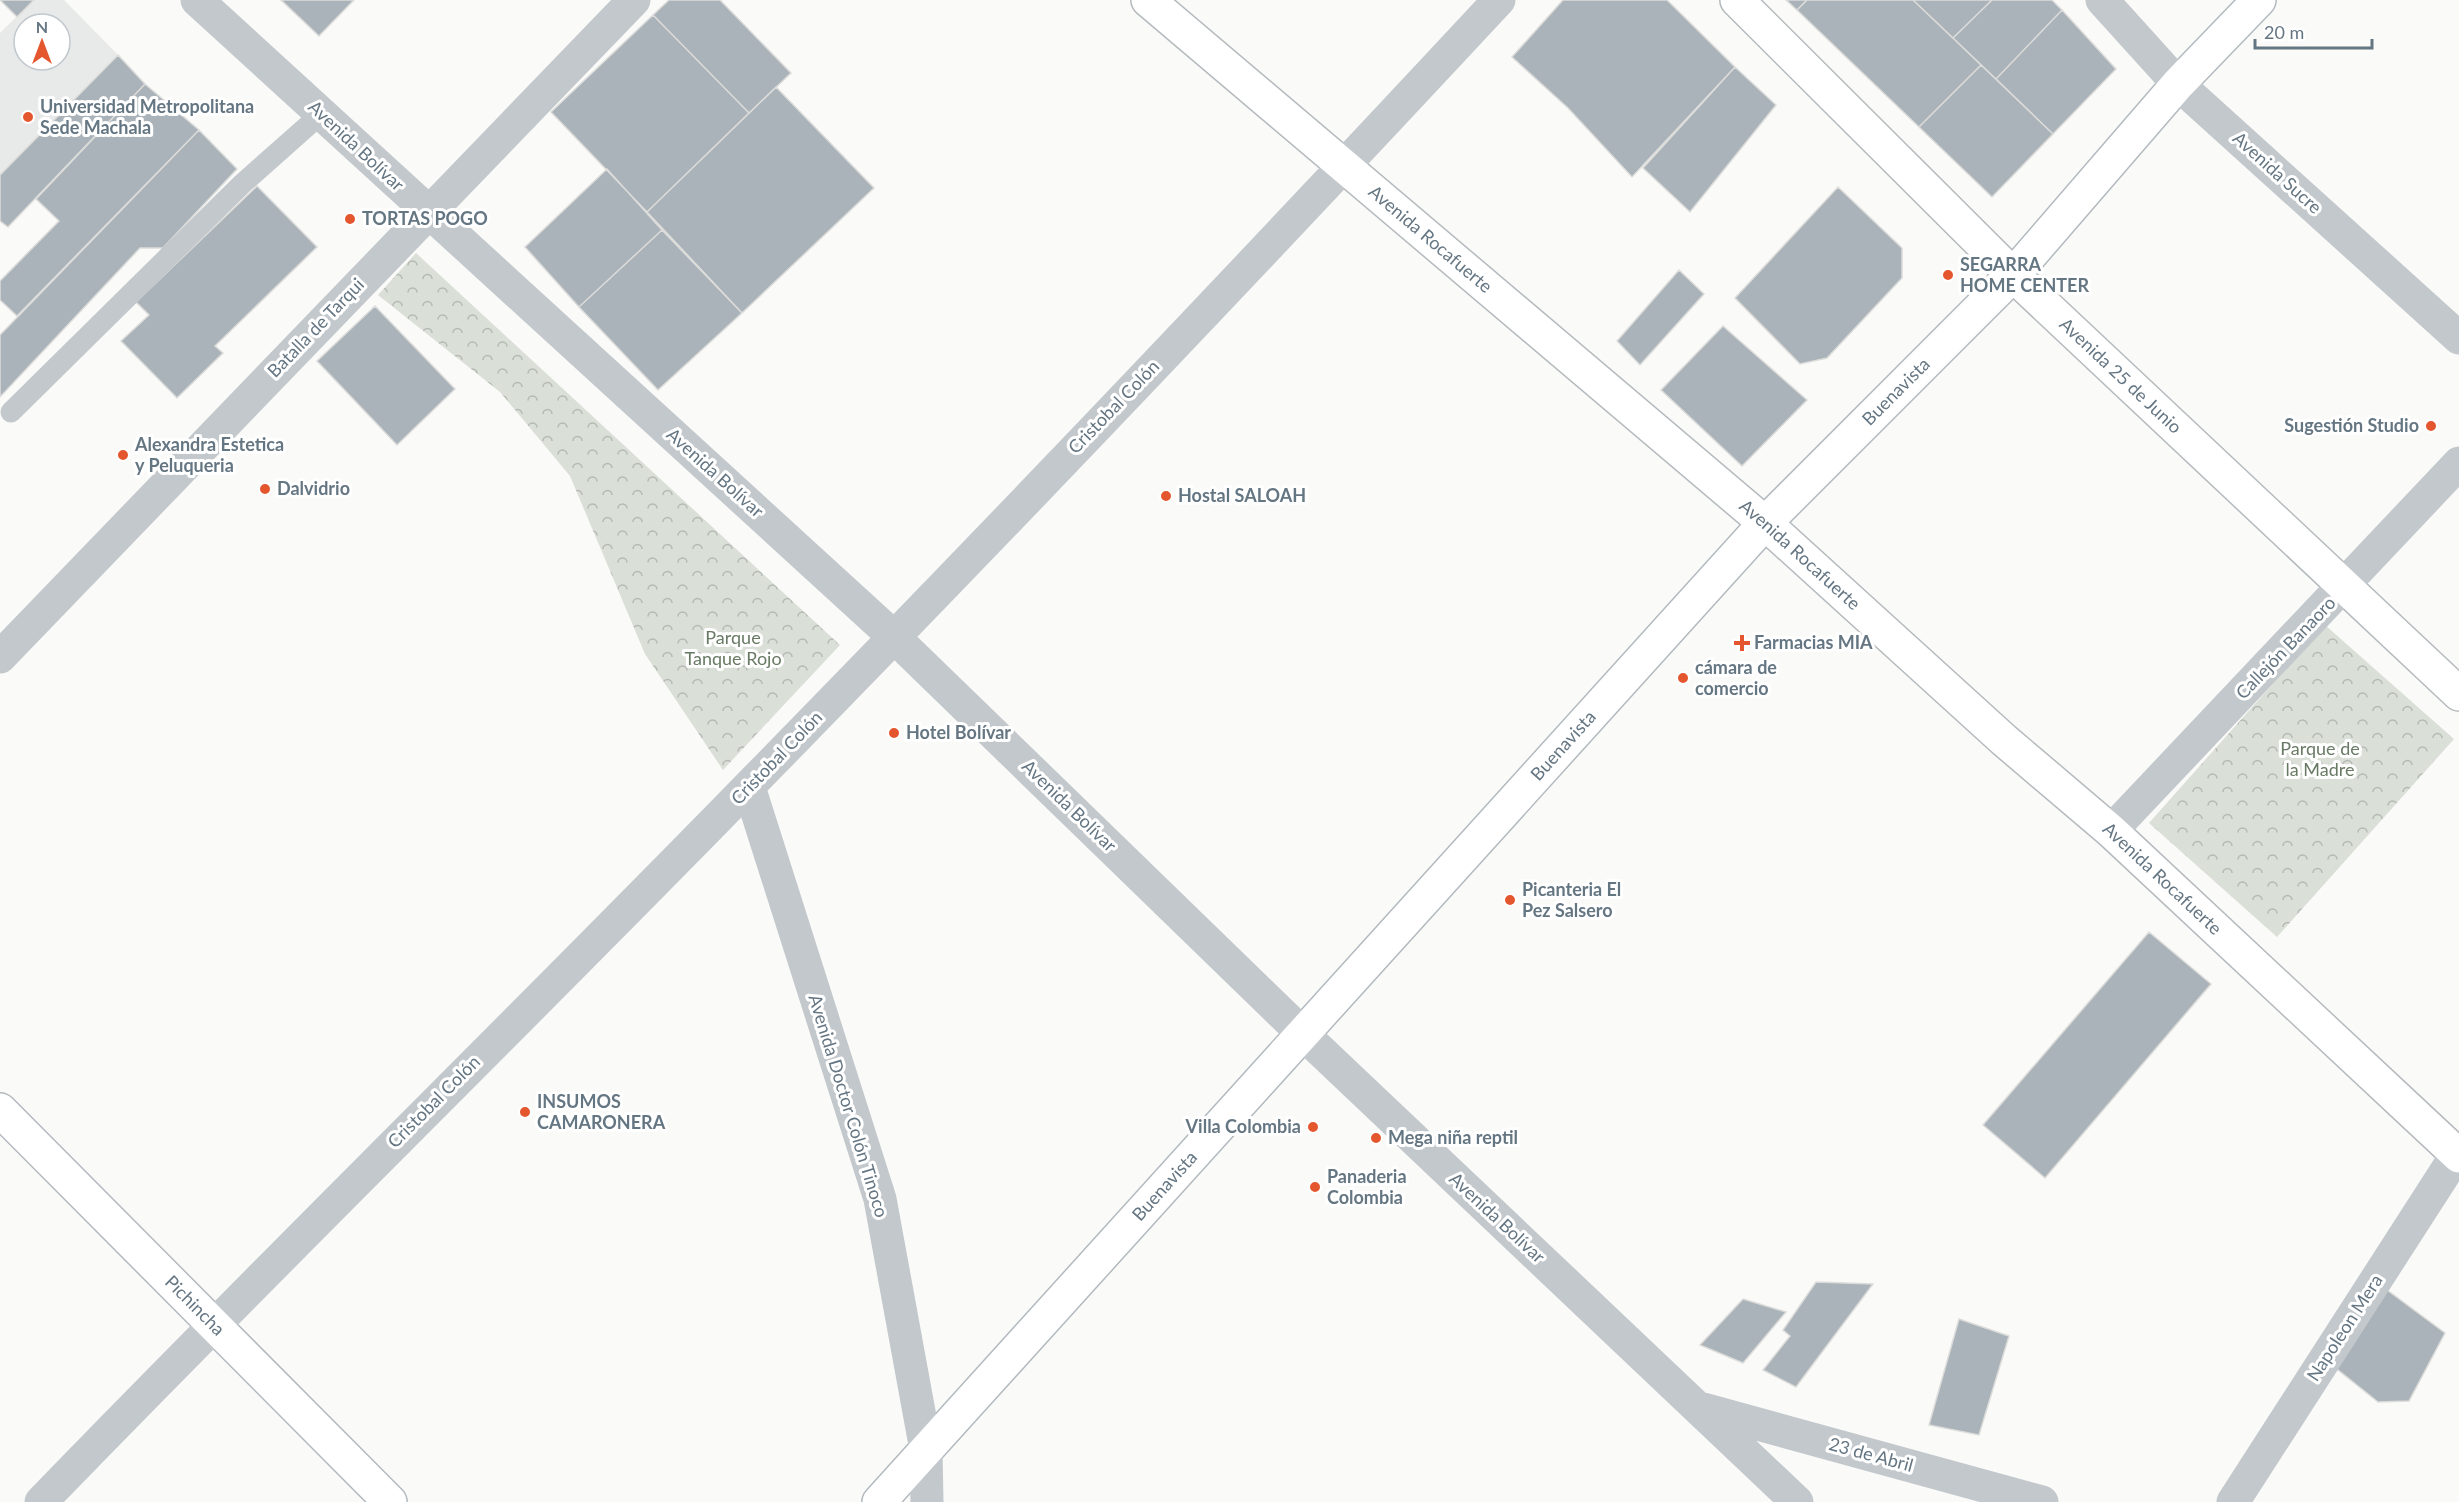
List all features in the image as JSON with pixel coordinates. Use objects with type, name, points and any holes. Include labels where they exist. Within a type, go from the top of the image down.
[{"type":"main road","name":"Avenida Rocafuerte","points":[[1148,0],[1765,523],[2004,740],[2111,831],[2458,1154]]},
{"type":"main road","name":"Avenida 25 de Junio","points":[[1737,0],[2013,275],[2459,694]]},
{"type":"main road","name":"Buenavista","points":[[879,1502],[1765,523],[2013,275],[2178,84],[2259,0]]},
{"type":"main road","name":"Pichincha","points":[[0,1110],[390,1502]]},
{"type":"street","name":"Avenida Bolívar","points":[[197,0],[894,637],[1303,1034],[1797,1502]]},
{"type":"street","name":"Batalla de Tarqui","points":[[0,657],[634,0]]},
{"type":"street","name":"Cristobal Colón","points":[[41,1502],[214,1323],[749,787],[1500,0]]},
{"type":"street","name":"Avenida Sucre","points":[[2102,0],[2178,84],[2459,338]]},
{"type":"street","name":"Callejón Banaoro","points":[[2111,831],[2459,463]]},
{"type":"street","name":"Avenida Doctor Colón Tinoco","points":[[749,787],[880,1199],[927,1450],[927,1502]]},
{"type":"street","name":"Napoleon Mera","points":[[2234,1502],[2458,1154]]},
{"type":"street","name":"23 de Abril","points":[[1699,1408],[2042,1502]]},
{"type":"lane","points":[[11,412],[242,184],[321,114]]},
{"type":"shaded area","name":"Universidad Metropolitana Sede Machala","points":[[34,0],[64,0],[118,55],[0,175],[0,33],[12,21],[12,72],[72,72],[72,12],[22,12]]},
{"type":"green space","name":"Parque Tanque Rojo","points":[[416,253],[840,645],[723,770],[645,654],[570,476],[500,392],[378,295]]},
{"type":"green space","name":"Parque de la Madre","points":[[2325,625],[2454,739],[2277,937],[2149,823]]},
{"type":"building","points":[[0,0],[34,0],[22,12],[12,12]]},
{"type":"building","points":[[281,0],[354,0],[319,36]]},
{"type":"building","points":[[669,0],[720,0],[791,73],[749,113],[653,15]]},
{"type":"building","points":[[1563,0],[1667,0],[1735,67],[1632,177],[1568,108],[1512,57]]},
{"type":"building","points":[[1786,0],[1807,0],[1797,10]]},
{"type":"building","points":[[1807,0],[1913,0],[1981,65],[1919,127],[1797,10]]},
{"type":"building","points":[[1913,0],[1992,0],[1953,38]]},
{"type":"building","points":[[1992,0],[2052,0],[2062,10],[1996,79],[1953,38]]},
{"type":"building","points":[[2062,10],[2116,69],[2053,134],[1996,79]]},
{"type":"building","points":[[653,15],[749,113],[647,212],[551,112]]},
{"type":"building","points":[[118,55],[145,84],[8,227],[0,221],[0,175]]},
{"type":"building","points":[[1981,65],[2053,134],[1992,197],[1919,127]]},
{"type":"building","points":[[1735,67],[1776,105],[1690,212],[1643,168]]},
{"type":"building","points":[[145,84],[199,130],[17,316],[0,300],[0,281],[59,221],[36,199]]},
{"type":"building","points":[[776,87],[874,188],[742,313],[647,212]]},
{"type":"building","points":[[199,130],[237,169],[163,248],[140,248],[0,397],[0,335]]},
{"type":"building","points":[[607,169],[662,230],[579,307],[525,247]]},
{"type":"building","points":[[257,186],[317,247],[215,346],[223,353],[177,398],[121,341],[149,315],[136,302]]},
{"type":"building","points":[[1838,187],[1902,248],[1902,278],[1827,358],[1800,364],[1735,298]]},
{"type":"building","points":[[662,230],[742,313],[658,390],[579,307]]},
{"type":"building","points":[[1679,270],[1704,294],[1640,365],[1617,341]]},
{"type":"building","points":[[375,306],[455,389],[397,445],[317,361]]},
{"type":"building","points":[[1723,326],[1807,400],[1742,466],[1661,390]]},
{"type":"building","points":[[2149,932],[2211,984],[2045,1178],[1983,1125]]},
{"type":"building","points":[[1816,1282],[1873,1284],[1796,1387],[1763,1370],[1790,1336],[1783,1330]]},
{"type":"building","points":[[2383,1287],[2445,1333],[2409,1401],[2378,1402],[2332,1365]]},
{"type":"building","points":[[1743,1299],[1786,1312],[1743,1363],[1700,1345]]},
{"type":"building","points":[[1959,1319],[2009,1336],[1979,1435],[1929,1425]]},
{"type":"place","name":"Universidad Metropolitana Sede Machala","points":[[28,117]]},
{"type":"place","name":"TORTAS POGO","points":[[350,219]]},
{"type":"place","name":"SEGARRA HOME CENTER","points":[[1948,275]]},
{"type":"place","name":"Sugestión Studio","points":[[2431,426]]},
{"type":"place","name":"Alexandra Estetica y Peluqueria","points":[[123,455]]},
{"type":"place","name":"Dalvidrio","points":[[265,489]]},
{"type":"place","name":"Hostal SALOAH","points":[[1166,496]]},
{"type":"place","name":"Farmacias MIA","points":[[1742,643]]},
{"type":"place","name":"cámara de comercio","points":[[1683,678]]},
{"type":"place","name":"Hotel Bolívar","points":[[894,733]]},
{"type":"place","name":"Picanteria El Pez Salsero","points":[[1510,900]]},
{"type":"place","name":"INSUMOS CAMARONERA","points":[[525,1112]]},
{"type":"place","name":"Villa Colombia","points":[[1313,1127]]},
{"type":"place","name":"Mega niña reptil","points":[[1376,1138]]},
{"type":"place","name":"Panaderia Colombia","points":[[1315,1187]]}]
